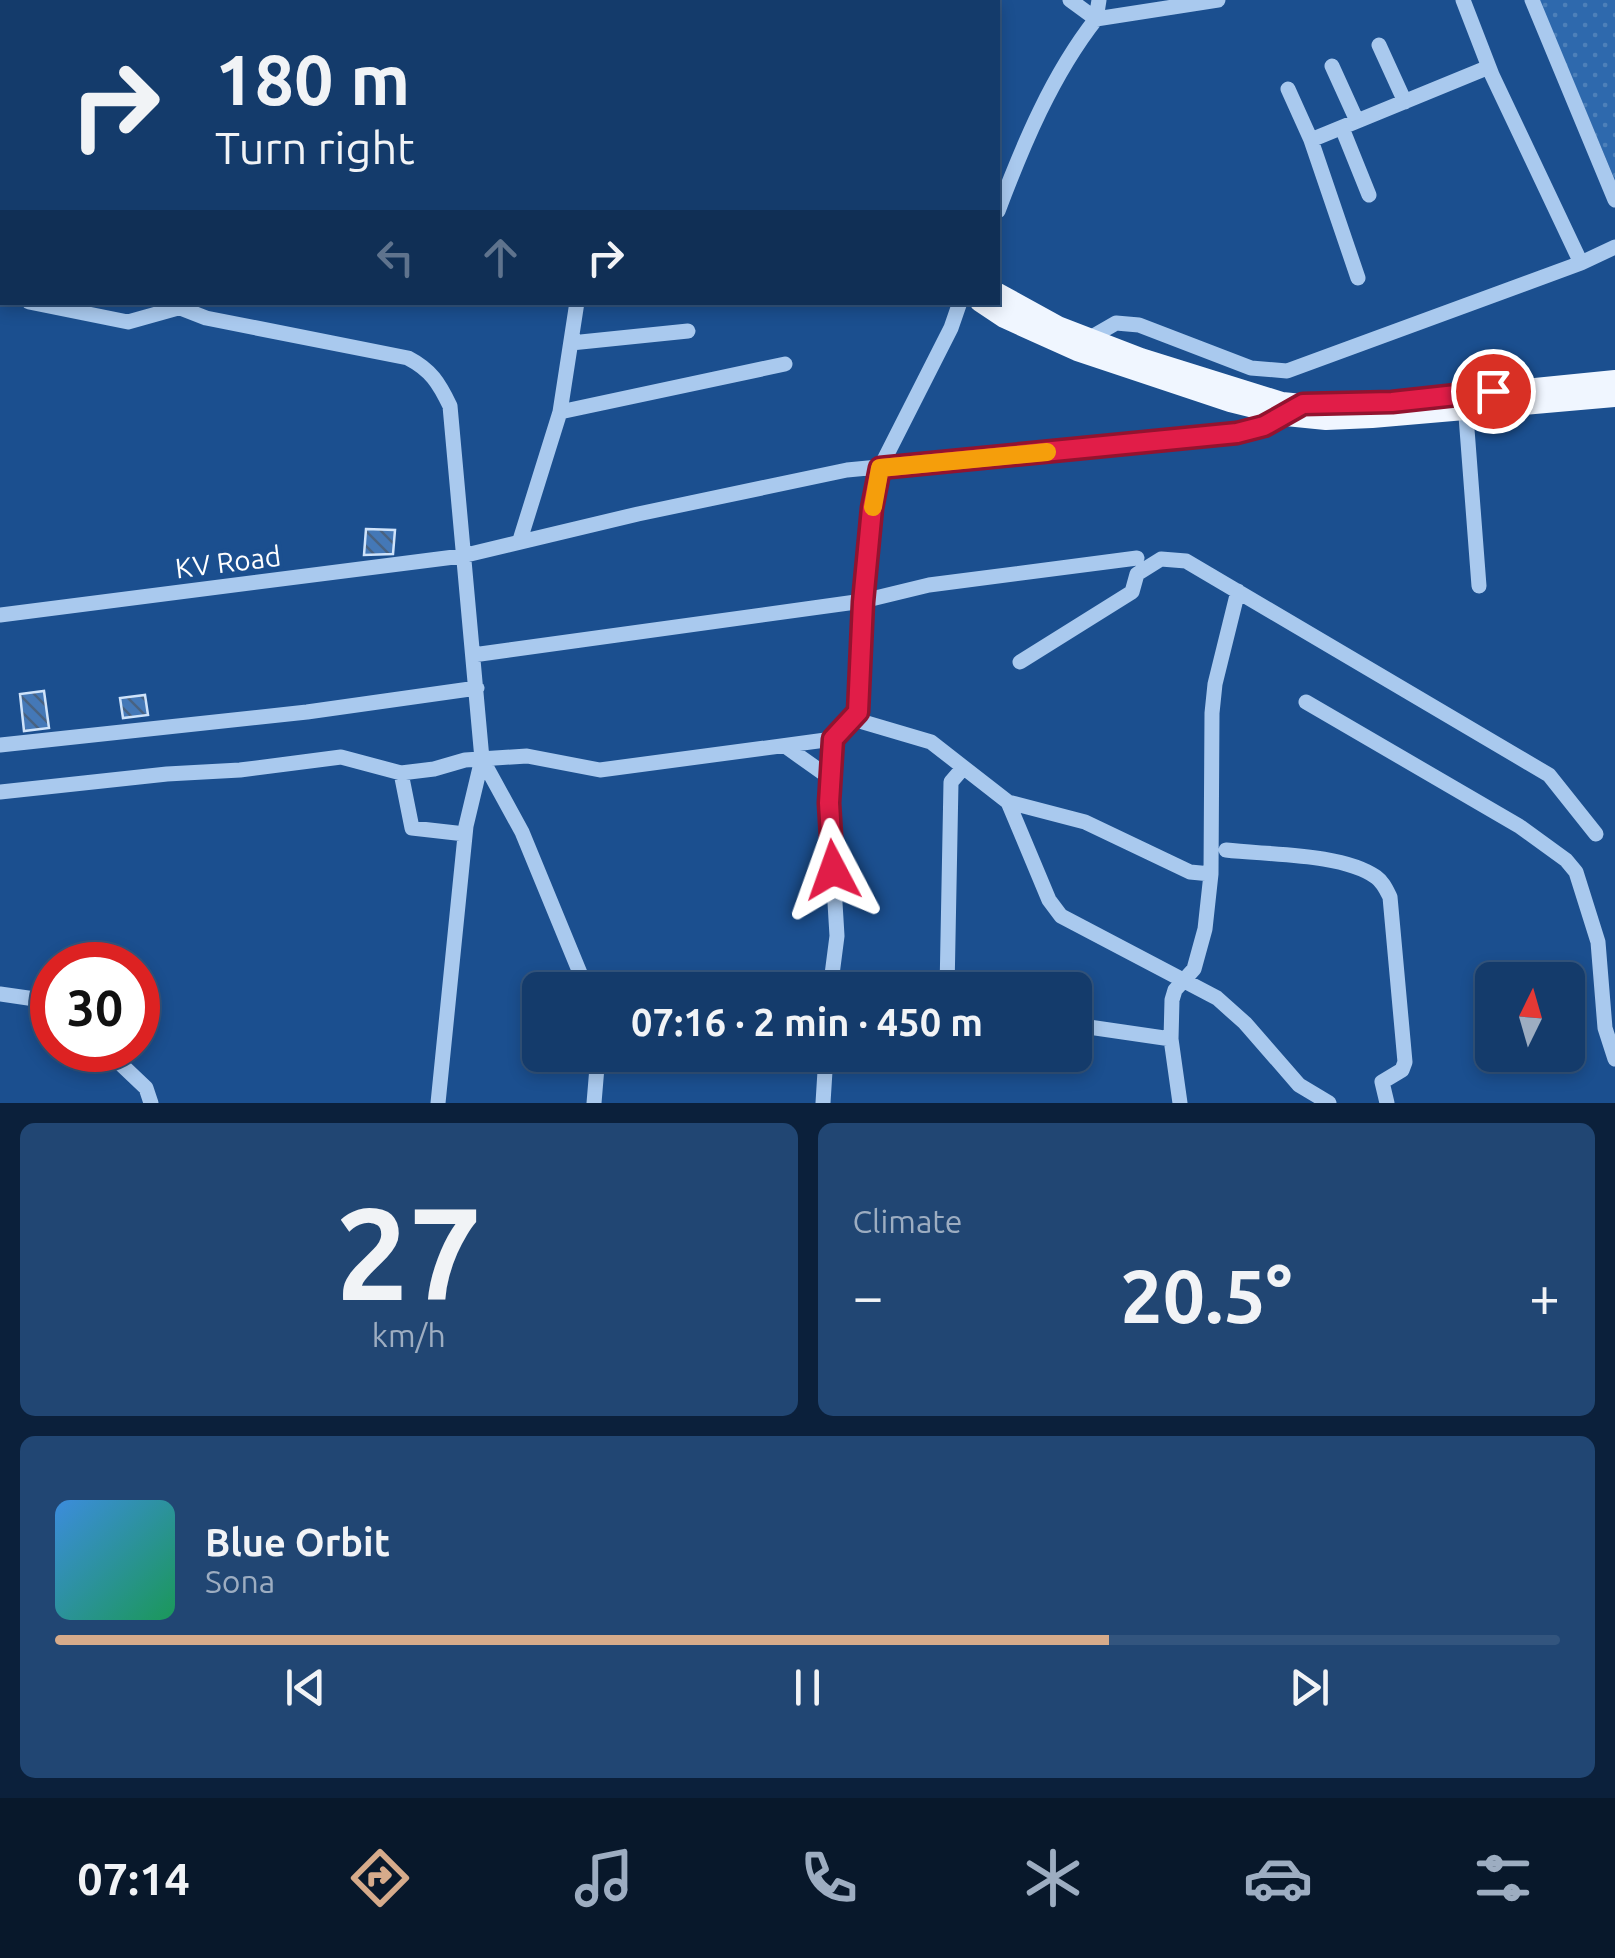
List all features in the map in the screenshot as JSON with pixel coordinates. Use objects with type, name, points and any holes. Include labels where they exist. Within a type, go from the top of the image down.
[{"type":"main road","points":[[1000,294],[1058,326],[1177,370],[1282,402],[1295,410]]},
{"type":"main road","points":[[984,305],[1077,351],[1230,402],[1342,419],[1464,402],[1613,388]]},
{"type":"street","points":[[1070,0],[1096,19],[1218,0]]},
{"type":"street","points":[[1000,202],[1034,123],[1096,19],[1099,0]]},
{"type":"street","points":[[1463,0],[1490,68],[1581,263]]},
{"type":"street","points":[[1532,0],[1615,200]]},
{"type":"street","points":[[1379,45],[1405,102]]},
{"type":"street","points":[[1332,66],[1369,195]]},
{"type":"street","points":[[1311,140],[1490,68]]},
{"type":"street","points":[[1288,88],[1311,140],[1358,278]]},
{"type":"street","points":[[1090,338],[1116,323],[1139,326],[1252,368],[1286,370],[1581,263],[1615,247]]},
{"type":"street","points":[[44,305],[128,322],[171,305],[206,318],[387,352],[428,368],[440,384],[450,406],[482,759],[465,834],[438,1103]]},
{"type":"street","points":[[520,540],[560,412],[577,305]]},
{"type":"street","points":[[0,792],[342,757],[401,773],[482,759],[527,756],[600,770],[833,739],[858,712],[863,602],[880,468],[943,345],[959,305]]},
{"type":"street","points":[[571,343],[688,332]]},
{"type":"street","points":[[560,412],[785,364]]},
{"type":"street","points":[[1464,402],[1479,586]]},
{"type":"street","name":"KV Road","points":[[0,615],[462,556],[829,474],[1237,433],[1295,410]]},
{"type":"street","points":[[472,655],[863,602],[929,585],[1138,558]]},
{"type":"street","points":[[1020,662],[1132,592],[1137,574],[1161,559],[1194,563],[1549,775],[1596,834]]},
{"type":"street","points":[[1180,1103],[1171,1039],[1173,994],[1187,980],[1198,958],[1205,929],[1211,874],[1212,713],[1215,684],[1238,591]]},
{"type":"street","points":[[0,745],[307,712],[476,688]]},
{"type":"street","points":[[1306,702],[1519,826],[1566,860],[1576,872],[1598,942],[1605,1028],[1615,1058]]},
{"type":"street","points":[[853,719],[931,742],[1008,802],[1085,822],[1190,872],[1211,874]]},
{"type":"street","points":[[832,972],[837,936],[829,803],[833,739]]},
{"type":"street","points":[[785,746],[830,778]]},
{"type":"street","points":[[482,759],[522,832],[580,972]]},
{"type":"street","points":[[946,972],[951,782],[964,768]]},
{"type":"street","points":[[401,773],[412,828],[465,834]]},
{"type":"street","points":[[1008,802],[1049,900],[1062,916],[1187,980],[1232,1009],[1299,1084],[1328,1103]]},
{"type":"street","points":[[1226,850],[1334,862],[1358,868],[1379,878],[1384,885],[1390,897],[1405,1062],[1402,1070],[1382,1082],[1387,1103]]},
{"type":"street","points":[[0,994],[30,998]]},
{"type":"street","points":[[1092,1027],[1171,1039]]},
{"type":"street","points":[[130,1072],[151,1103]]},
{"type":"street","points":[[594,1103],[597,1072]]},
{"type":"street","points":[[823,1103],[825,1072]]},
{"type":"shaded area","points":[[1539,0],[1615,0],[1615,180]]},
{"type":"building","points":[[366,529],[395,530],[393,554],[364,555]]},
{"type":"building","points":[[44,691],[49,728],[24,731],[20,694]]},
{"type":"building","points":[[145,695],[148,715],[123,718],[120,698]]},
{"type":"slow traffic","points":[[873,507],[880,468],[1047,452]]},
{"type":"route","points":[[833,870],[829,803],[833,739],[858,712],[863,602],[880,468],[1237,433],[1264,426],[1303,404],[1392,402],[1493,391]]}]
